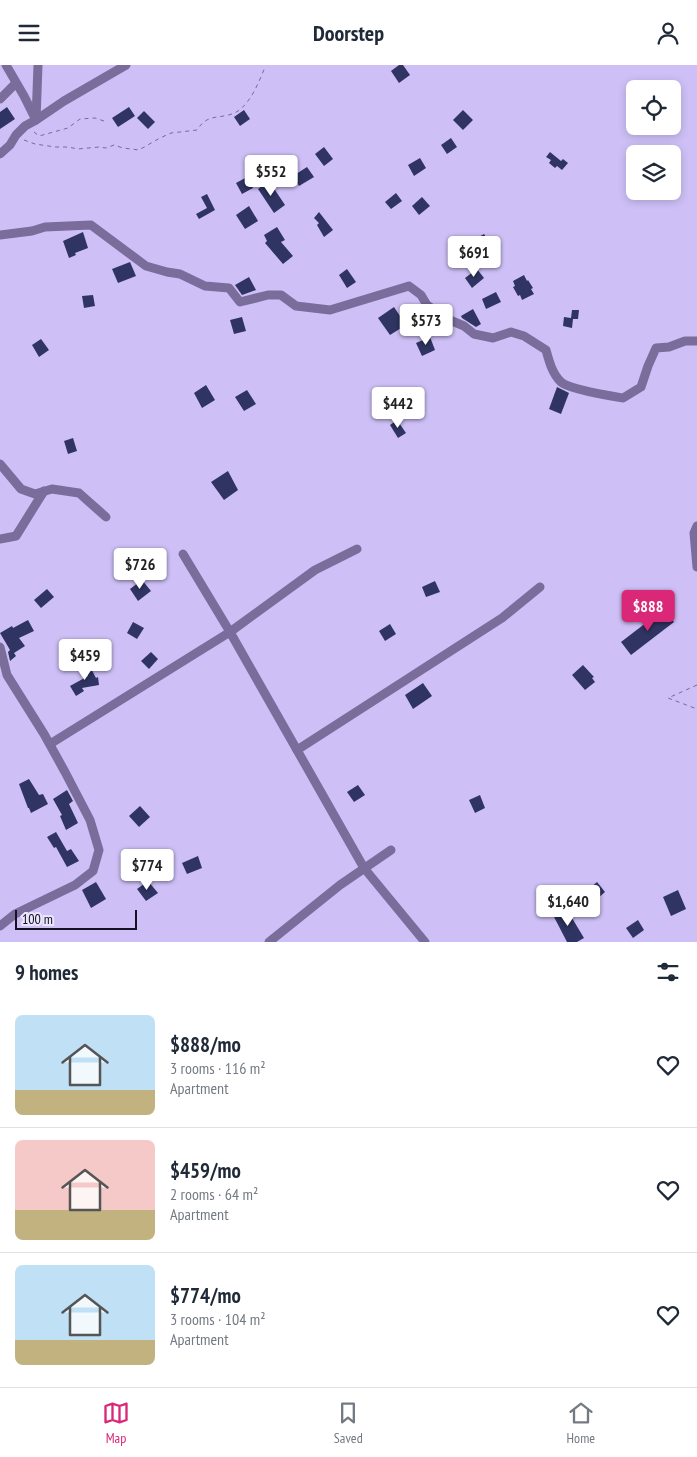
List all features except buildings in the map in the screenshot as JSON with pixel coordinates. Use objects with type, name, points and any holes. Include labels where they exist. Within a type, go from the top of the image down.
[{"type":"street","points":[[6,65],[36,120]]},
{"type":"street","points":[[36,120],[38,65]]},
{"type":"street","points":[[0,154],[25,126],[126,65]]},
{"type":"street","points":[[0,99],[16,83]]},
{"type":"street","points":[[0,235],[32,231],[45,227],[91,225],[146,267],[180,274],[205,286],[229,288],[240,302],[268,295],[281,295],[296,306],[330,310],[408,286],[422,295],[426,305],[445,318],[464,326],[474,334],[494,338],[511,332],[524,336],[546,350],[552,370],[562,384],[593,393],[623,398],[641,387],[656,348],[669,347],[685,341],[697,341]]},
{"type":"street","points":[[0,464],[21,489],[35,494],[52,489],[79,493],[106,517]]},
{"type":"street","points":[[0,539],[16,536],[44,491]]},
{"type":"street","points":[[697,526],[694,533],[697,567]]},
{"type":"street","points":[[50,744],[230,632],[315,570],[357,549]]},
{"type":"street","points":[[183,554],[230,632],[364,868],[424,942]]},
{"type":"street","points":[[297,750],[502,618],[540,587]]},
{"type":"street","points":[[0,647],[7,675],[50,744],[90,820],[99,850],[93,871],[74,885],[15,914],[0,926]]},
{"type":"street","points":[[269,942],[340,885],[391,850]]},
{"type":"path","points":[[16,135],[34,144],[55,147],[78,149],[106,148],[114,145],[140,150],[171,133],[197,130],[202,122],[208,119],[222,117],[238,111],[249,99],[260,81],[265,67]]},
{"type":"path","points":[[25,126],[39,136],[68,128],[80,119],[95,118],[107,122]]},
{"type":"path","points":[[697,685],[668,698],[697,709]]}]
